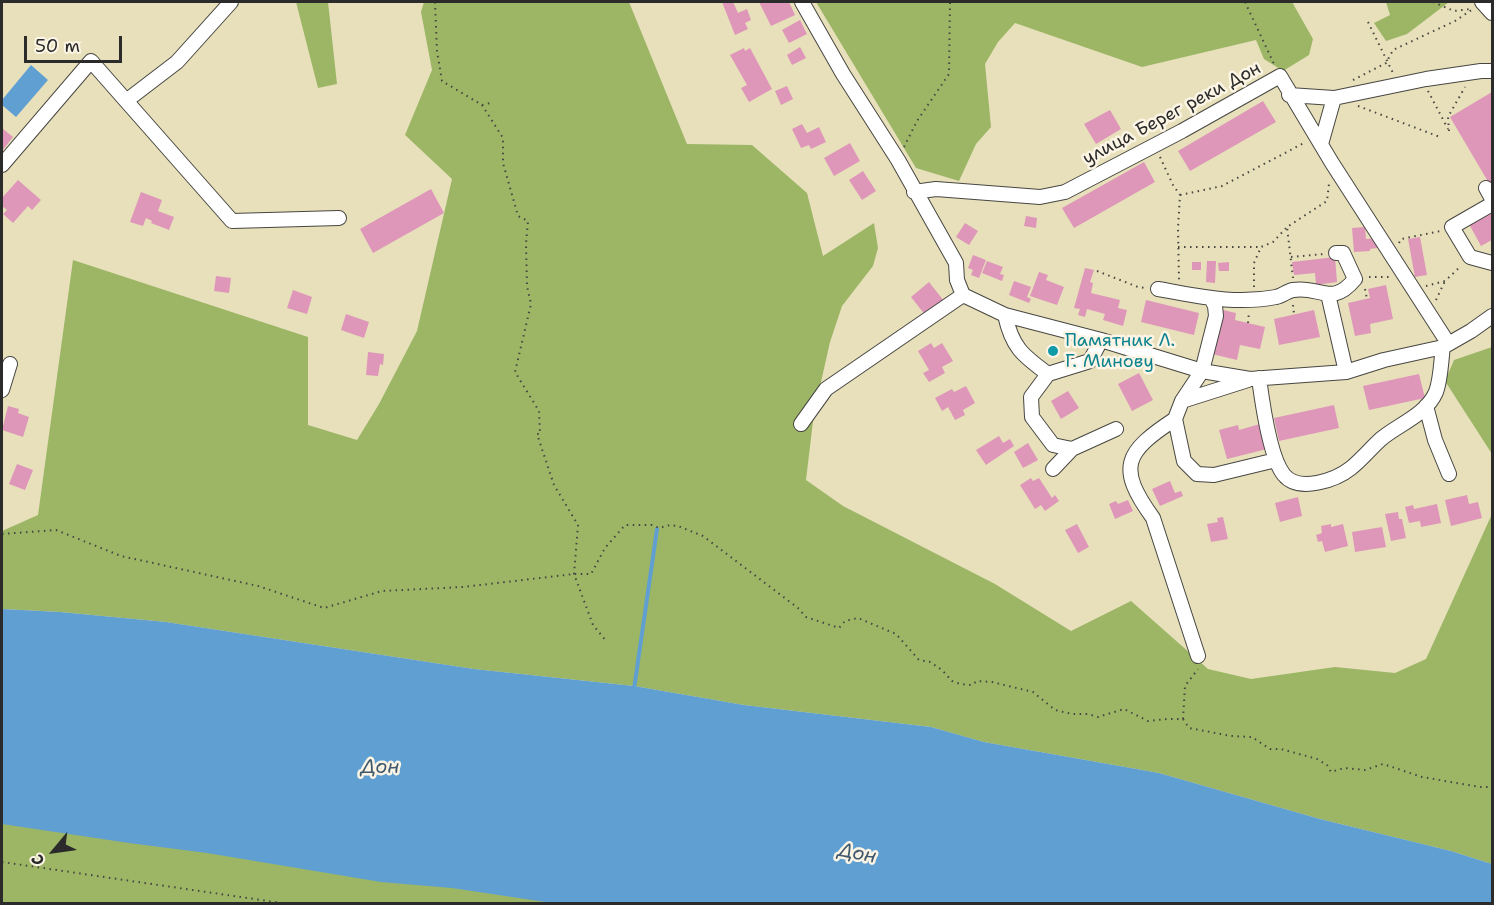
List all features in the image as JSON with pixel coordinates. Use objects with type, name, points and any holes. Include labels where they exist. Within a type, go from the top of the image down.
[{"type":"street","points":[[126,101],[177,62],[231,2]]},
{"type":"street","points":[[802,2],[843,74],[898,160],[956,263],[957,280],[963,295],[1005,315],[1101,340],[1202,371],[1255,379]]},
{"type":"street","points":[[1482,2],[1492,12]]},
{"type":"street","points":[[2,165],[90,61],[232,221],[339,218]]},
{"type":"street","points":[[1289,95],[1334,98],[1422,80],[1492,71]]},
{"type":"street","name":"улица Берег реки Дон","points":[[914,192],[936,189],[1040,197],[1065,192],[1280,76],[1289,95],[1429,315],[1445,345]]},
{"type":"street","points":[[1318,140],[1334,98]]},
{"type":"street","points":[[1492,204],[1452,227],[1470,257],[1492,263]]},
{"type":"street","points":[[1158,289],[1228,301],[1279,297],[1294,290],[1328,294],[1346,290],[1355,279],[1343,253],[1336,253]]},
{"type":"street","points":[[1328,294],[1346,372]]},
{"type":"street","points":[[801,424],[826,389],[963,295]]},
{"type":"street","points":[[1211,298],[1216,316]]},
{"type":"street","points":[[1228,301],[1221,306],[1216,316],[1202,371],[1182,401],[1175,419],[1184,461],[1197,474],[1214,475],[1276,460]]},
{"type":"street","points":[[1005,315],[1009,334],[1023,356],[1048,374]]},
{"type":"street","points":[[1182,401],[1255,379],[1346,372],[1445,345],[1471,332],[1492,316]]},
{"type":"street","points":[[1072,449],[1053,445],[1032,417],[1031,397],[1048,374],[1090,361],[1101,340]]},
{"type":"street","points":[[1255,379],[1276,460],[1285,477],[1301,484],[1324,481],[1349,470],[1381,439],[1426,406],[1436,392],[1445,345]]},
{"type":"street","points":[[2,390],[10,364]]},
{"type":"street","points":[[1426,406],[1435,440],[1449,474]]},
{"type":"street","points":[[1175,419],[1152,434],[1134,453],[1129,469],[1140,499],[1154,518],[1198,656]]},
{"type":"street","points":[[1053,469],[1072,449],[1116,429]]},
{"type":"path","points":[[435,2],[437,51],[442,81],[482,105],[503,138],[503,163],[518,216],[528,221],[527,286],[531,304],[515,372],[540,411],[540,434],[537,434],[554,485],[578,525],[574,574],[593,625],[607,642]]},
{"type":"path","points":[[898,160],[917,121],[949,74],[950,2]]},
{"type":"path","points":[[1091,2],[1130,2]]},
{"type":"path","points":[[1245,2],[1280,76]]},
{"type":"path","points":[[1334,98],[1337,88],[1386,63],[1393,50],[1455,21],[1473,8],[1454,11],[1433,2]]},
{"type":"path","points":[[1368,22],[1386,63],[1401,85]]},
{"type":"path","points":[[1422,80],[1449,131],[1448,117],[1475,72]]},
{"type":"path","points":[[482,105],[490,103]]},
{"type":"path","points":[[1356,105],[1440,137]]},
{"type":"path","points":[[1180,195],[1222,186],[1318,140]]},
{"type":"path","points":[[1154,145],[1180,195],[1178,247],[1180,292]]},
{"type":"path","points":[[1178,247],[1261,247],[1273,242],[1287,227],[1327,201],[1332,163]]},
{"type":"path","points":[[1287,227],[1294,290]]},
{"type":"path","points":[[1254,300],[1254,263],[1261,247]]},
{"type":"path","points":[[1291,257],[1336,253]]},
{"type":"path","points":[[1429,315],[1445,281],[1470,257]]},
{"type":"path","points":[[1097,271],[1138,287],[1158,289]]},
{"type":"path","points":[[1410,285],[1422,287],[1445,281]]},
{"type":"path","points":[[2,534],[56,530],[121,556],[258,586],[324,608],[382,591],[464,587],[591,574],[605,548],[625,525],[652,525],[659,528],[670,525],[678,526],[703,536],[798,608],[806,617],[839,628],[845,621],[858,618],[896,634],[920,660],[930,662],[952,681],[972,685],[977,681],[992,682],[1033,692],[1055,710],[1072,714],[1088,714],[1098,717],[1124,709],[1148,721],[1184,719]]},
{"type":"path","points":[[1198,656],[1198,669],[1185,686],[1184,719],[1189,728],[1231,736],[1252,737],[1270,749],[1281,749],[1317,759],[1327,765],[1331,772],[1344,768],[1365,770],[1383,764],[1422,777],[1492,787]]},
{"type":"path","points":[[2,862],[288,903]]},
{"type":"green space","points":[[296,2],[328,2],[337,84],[318,88]]},
{"type":"green space","points":[[424,2],[629,2],[687,144],[752,145],[807,193],[823,256],[874,223],[878,248],[873,266],[842,306],[830,342],[814,413],[806,480],[843,506],[995,584],[1071,631],[1131,601],[1208,669],[1251,679],[1335,667],[1395,673],[1426,659],[1492,514],[1492,864],[1451,851],[1320,819],[1159,773],[984,742],[931,727],[744,705],[634,686],[474,669],[166,622],[2,609],[2,531],[38,515],[73,260],[308,337],[308,425],[357,440],[379,404],[417,331],[452,179],[405,135],[432,70],[421,12]]},
{"type":"green space","points":[[816,2],[1292,2],[1313,39],[1309,55],[1283,71],[1264,59],[1256,40],[1142,67],[1015,23],[998,42],[985,64],[991,127],[976,144],[959,181],[916,168]]},
{"type":"green space","points":[[1386,2],[1449,2],[1407,34],[1386,41],[1374,23],[1390,15]]},
{"type":"green space","points":[[1492,347],[1492,454],[1445,381],[1454,360]]},
{"type":"green space","points":[[2,818],[602,904],[2,904]]},
{"type":"water","points":[[31,65],[48,80],[16,117],[2,105],[2,100]]},
{"type":"water","name":"Дон","points":[[2,609],[166,622],[474,669],[634,686],[744,705],[931,727],[984,742],[1159,773],[1320,819],[1451,851],[1492,864],[1492,903],[552,903],[452,888],[381,882],[207,853],[2,824]]},
{"type":"building","points":[[722,2],[733,2],[738,13],[747,9],[751,20],[745,23],[748,29],[735,35]]},
{"type":"building","points":[[759,2],[789,2],[795,15],[771,26]]},
{"type":"building","points":[[800,20],[807,34],[789,43],[782,30]]},
{"type":"building","points":[[800,47],[806,58],[792,65],[787,55]]},
{"type":"building","points":[[744,48],[745,51],[750,48],[772,89],[749,102],[741,88],[747,85],[730,55]]},
{"type":"building","points":[[787,86],[793,99],[781,105],[775,91]]},
{"type":"building","points":[[1492,92],[1492,184],[1490,185],[1450,117]]},
{"type":"building","points":[[1263,101],[1276,122],[1190,171],[1178,151]]},
{"type":"building","points":[[1110,110],[1121,129],[1096,144],[1084,124]]},
{"type":"building","points":[[802,124],[807,133],[819,127],[826,142],[811,149],[809,145],[801,148],[792,129]]},
{"type":"building","points":[[2,128],[13,137],[2,151]]},
{"type":"building","points":[[850,143],[860,161],[834,176],[824,158]]},
{"type":"building","points":[[1144,162],[1155,182],[1074,228],[1062,208]]},
{"type":"building","points":[[863,171],[876,191],[862,200],[849,180]]},
{"type":"building","points":[[18,180],[41,200],[32,210],[28,206],[13,223],[3,214],[7,210],[2,206],[2,198]]},
{"type":"building","points":[[431,189],[444,213],[373,253],[360,229]]},
{"type":"building","points":[[141,192],[162,200],[158,211],[174,217],[169,230],[151,223],[152,221],[146,218],[143,226],[130,222]]},
{"type":"building","points":[[1492,210],[1492,240],[1481,246],[1469,224]]},
{"type":"building","points":[[1026,216],[1037,218],[1036,228],[1024,226]]},
{"type":"building","points":[[965,223],[978,231],[969,245],[956,237]]},
{"type":"building","points":[[1365,227],[1366,239],[1376,238],[1377,248],[1354,252],[1352,228]]},
{"type":"building","points":[[1420,237],[1427,275],[1415,277],[1408,239]]},
{"type":"building","points":[[973,255],[986,260],[979,278],[971,275],[973,270],[968,268]]},
{"type":"building","points":[[1335,257],[1337,282],[1316,285],[1315,273],[1294,275],[1292,262]]},
{"type":"building","points":[[987,261],[1003,267],[1000,274],[1004,275],[1002,281],[982,273]]},
{"type":"building","points":[[1207,261],[1216,261],[1215,283],[1206,282]]},
{"type":"building","points":[[1192,262],[1201,262],[1201,270],[1192,270]]},
{"type":"building","points":[[1229,262],[1229,271],[1219,271],[1218,263]]},
{"type":"building","points":[[1085,268],[1094,270],[1090,282],[1093,283],[1091,293],[1120,300],[1118,308],[1127,310],[1123,326],[1103,320],[1105,314],[1087,309],[1085,317],[1078,315],[1080,309],[1074,308]]},
{"type":"building","points":[[1039,272],[1048,275],[1046,280],[1064,287],[1057,305],[1030,296]]},
{"type":"building","points":[[216,276],[231,278],[229,293],[214,291]]},
{"type":"building","points":[[1014,281],[1031,287],[1027,297],[1031,299],[1029,303],[1009,295]]},
{"type":"building","points":[[929,282],[944,301],[926,316],[911,297]]},
{"type":"building","points":[[1386,285],[1393,319],[1370,324],[1371,333],[1355,336],[1348,303],[1370,298],[1368,289]]},
{"type":"building","points":[[293,290],[312,297],[307,314],[287,308]]},
{"type":"building","points":[[1146,300],[1199,313],[1194,335],[1141,322]]},
{"type":"building","points":[[1223,310],[1236,313],[1235,320],[1265,327],[1260,349],[1240,345],[1237,360],[1212,354]]},
{"type":"building","points":[[1314,310],[1320,337],[1279,345],[1274,319]]},
{"type":"building","points":[[346,314],[369,322],[364,338],[341,330]]},
{"type":"building","points":[[931,343],[934,348],[942,343],[953,361],[942,367],[945,373],[929,382],[923,373],[929,370],[918,351]]},
{"type":"building","points":[[368,352],[384,354],[383,365],[380,364],[378,376],[366,375]]},
{"type":"building","points":[[1139,373],[1153,400],[1132,411],[1118,384]]},
{"type":"building","points":[[1419,374],[1425,398],[1369,410],[1363,386]]},
{"type":"building","points":[[966,386],[975,403],[963,410],[965,415],[955,420],[948,407],[942,411],[935,398],[952,389],[954,392]]},
{"type":"building","points":[[1068,391],[1079,408],[1061,419],[1051,401]]},
{"type":"building","points":[[1334,405],[1339,428],[1279,441],[1274,418]]},
{"type":"building","points":[[8,406],[19,409],[18,413],[29,417],[23,437],[2,430]]},
{"type":"building","points":[[1260,424],[1267,449],[1227,459],[1219,430],[1238,425],[1239,430]]},
{"type":"building","points":[[999,436],[1003,443],[1010,439],[1014,446],[986,465],[976,450]]},
{"type":"building","points":[[1028,443],[1038,460],[1023,468],[1014,452]]},
{"type":"building","points":[[17,464],[33,470],[25,490],[9,484]]},
{"type":"building","points":[[1031,478],[1033,481],[1039,478],[1052,498],[1055,495],[1059,501],[1045,511],[1041,505],[1035,509],[1020,485]]},
{"type":"building","points":[[1170,481],[1175,493],[1181,491],[1183,496],[1160,506],[1152,489]]},
{"type":"building","points":[[1467,495],[1469,504],[1478,502],[1482,518],[1451,526],[1445,500]]},
{"type":"building","points":[[1298,497],[1302,516],[1280,522],[1275,503]]},
{"type":"building","points":[[1128,500],[1133,511],[1115,519],[1109,504],[1116,501],[1118,504]]},
{"type":"building","points":[[1437,504],[1441,523],[1421,527],[1420,521],[1409,523],[1405,507],[1413,505],[1414,509]]},
{"type":"building","points":[[1398,512],[1406,538],[1391,541],[1385,514]]},
{"type":"building","points":[[1223,517],[1228,539],[1211,542],[1207,524],[1218,522],[1217,518]]},
{"type":"building","points":[[1077,524],[1089,547],[1078,553],[1065,530]]},
{"type":"building","points":[[1331,524],[1331,527],[1343,524],[1348,546],[1325,552],[1322,541],[1318,542],[1316,535],[1322,533],[1321,526]]},
{"type":"building","points":[[1382,527],[1386,547],[1355,552],[1352,532]]},
{"type":"waterway","points":[[634,689],[657,529]]},
{"type":"place","name":"Памятник Л. Г. Минову","points":[[1053,351]]}]
